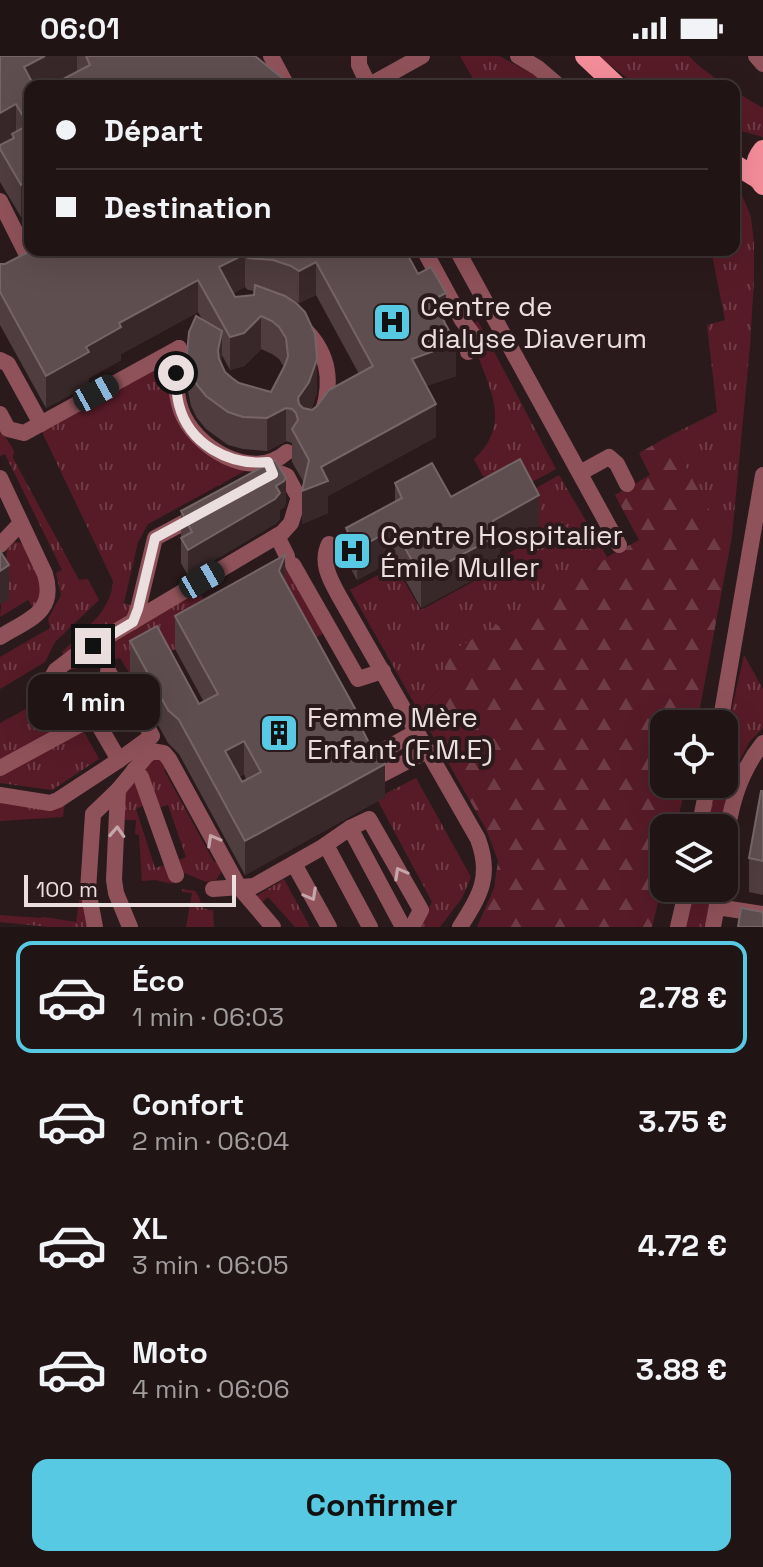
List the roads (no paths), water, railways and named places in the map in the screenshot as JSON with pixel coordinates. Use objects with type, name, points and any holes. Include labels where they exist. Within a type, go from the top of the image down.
[{"type":"main road","points":[[585,56],[611,80]]},
{"type":"main road","points":[[740,152],[762,152]]},
{"type":"main road","points":[[760,182],[755,169],[762,152]]},
{"type":"main road","points":[[740,168],[760,182]]},
{"type":"street","points":[[256,56],[269,80]]},
{"type":"street","points":[[271,56],[284,80]]},
{"type":"street","points":[[359,56],[359,65],[366,80]]},
{"type":"street","points":[[391,56],[417,59]]},
{"type":"street","points":[[518,56],[552,80]]},
{"type":"street","points":[[756,56],[763,64]]},
{"type":"street","points":[[380,80],[417,59]]},
{"type":"street","points":[[0,201],[24,249]]},
{"type":"street","points":[[0,287],[34,269],[28,256]]},
{"type":"street","points":[[427,256],[474,336],[474,345],[468,352]]},
{"type":"street","points":[[460,256],[619,545]]},
{"type":"street","points":[[287,317],[305,328],[315,341],[329,376],[328,393],[318,424]]},
{"type":"street","points":[[0,414],[8,429],[24,433],[179,348],[176,373],[178,399],[195,436],[220,454],[287,476],[297,496],[291,523],[282,533],[73,657],[56,670],[51,679]]},
{"type":"street","points":[[0,360],[8,364],[41,424]]},
{"type":"street","points":[[247,488],[287,452]]},
{"type":"street","points":[[580,473],[609,457],[617,464],[627,484]]},
{"type":"street","points":[[723,710],[763,475]]},
{"type":"street","points":[[0,478],[45,574],[48,597],[40,613],[0,637]]},
{"type":"street","points":[[133,622],[155,538],[208,510]]},
{"type":"street","points":[[1,551],[21,523]]},
{"type":"street","points":[[277,536],[358,679],[383,671]]},
{"type":"street","points":[[329,544],[325,560],[339,596],[478,839],[483,853],[482,889],[460,927]]},
{"type":"street","points":[[108,671],[122,696]]},
{"type":"street","points":[[0,768],[130,695],[152,736],[58,800],[50,803],[0,795]]},
{"type":"street","points":[[94,717],[119,760]]},
{"type":"street","points":[[416,732],[375,755],[373,760],[381,775],[427,751]]},
{"type":"street","points":[[731,814],[736,790],[750,759],[761,748]]},
{"type":"street","points":[[95,927],[88,890],[93,814],[153,750],[164,753],[169,759],[239,887],[273,927]]},
{"type":"street","points":[[134,770],[141,777],[176,875]]},
{"type":"street","points":[[118,790],[114,880],[130,927]]},
{"type":"street","points":[[213,889],[254,886],[367,819],[371,820],[421,910],[412,927]]},
{"type":"street","points":[[350,828],[403,927]]},
{"type":"street","points":[[326,845],[370,927]]},
{"type":"street","points":[[294,864],[329,927]]},
{"type":"street","points":[[678,927],[684,902]]},
{"type":"street","points":[[713,927],[718,902]]},
{"type":"street","points":[[717,907],[763,914]]},
{"type":"place","name":"Centre de dialyse Diaverum","points":[[392,322]]},
{"type":"place","name":"Centre Hospitalier Émile Muller","points":[[352,551]]},
{"type":"place","name":"Femme Mère Enfant (F.M.E)","points":[[279,733]]}]
